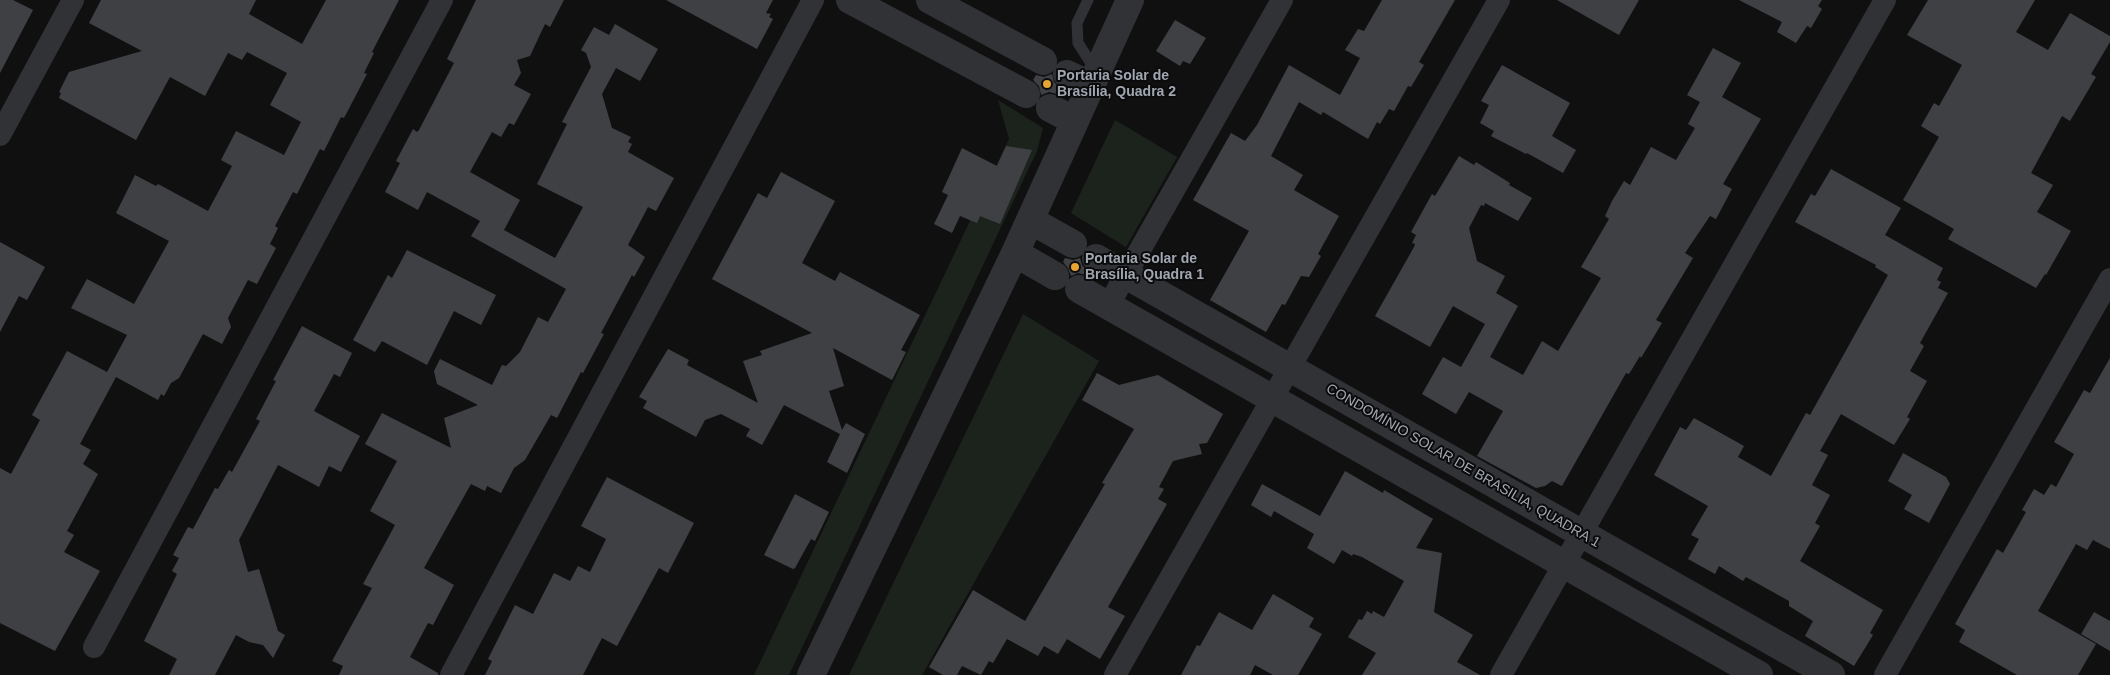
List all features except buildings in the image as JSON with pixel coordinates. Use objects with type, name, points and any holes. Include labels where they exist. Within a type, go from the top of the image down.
[{"type":"street","points":[[0,134],[73,0]]},
{"type":"street","points":[[94,647],[442,0]]},
{"type":"street","points":[[451,675],[813,0]]},
{"type":"street","points":[[850,0],[1016,89],[1033,55],[930,0]]},
{"type":"street","points":[[810,675],[1030,220],[1130,0]]},
{"type":"street","points":[[1108,306],[1282,0]]},
{"type":"street","points":[[1115,675],[1499,0]]},
{"type":"street","points":[[1501,675],[1884,0]]},
{"type":"street","points":[[1067,74],[1094,79]]},
{"type":"street","points":[[1050,108],[1075,121]]},
{"type":"street","points":[[1014,253],[1053,275],[1070,243],[1030,220]]},
{"type":"street","name":"CONDOMÍNIO SOLAR DE BRASILIA, QUADRA 1","points":[[1096,258],[1830,675]]},
{"type":"street","points":[[1885,675],[2110,279]]},
{"type":"street","points":[[1078,289],[1759,675]]},
{"type":"lane","points":[[1088,0],[1077,23],[1078,43],[1094,79]]},
{"type":"shaded area","points":[[998,100],[1043,128],[1037,151],[789,675],[754,675],[1009,139]]},
{"type":"shaded area","points":[[1115,120],[1177,157],[1126,247],[1071,213]]},
{"type":"shaded area","points":[[1023,314],[1099,361],[922,675],[849,675]]},
{"type":"place","name":"Portaria Solar de Brasília, Quadra 2","points":[[1047,84]]},
{"type":"place","name":"Portaria Solar de Brasília, Quadra 1","points":[[1075,267]]}]
